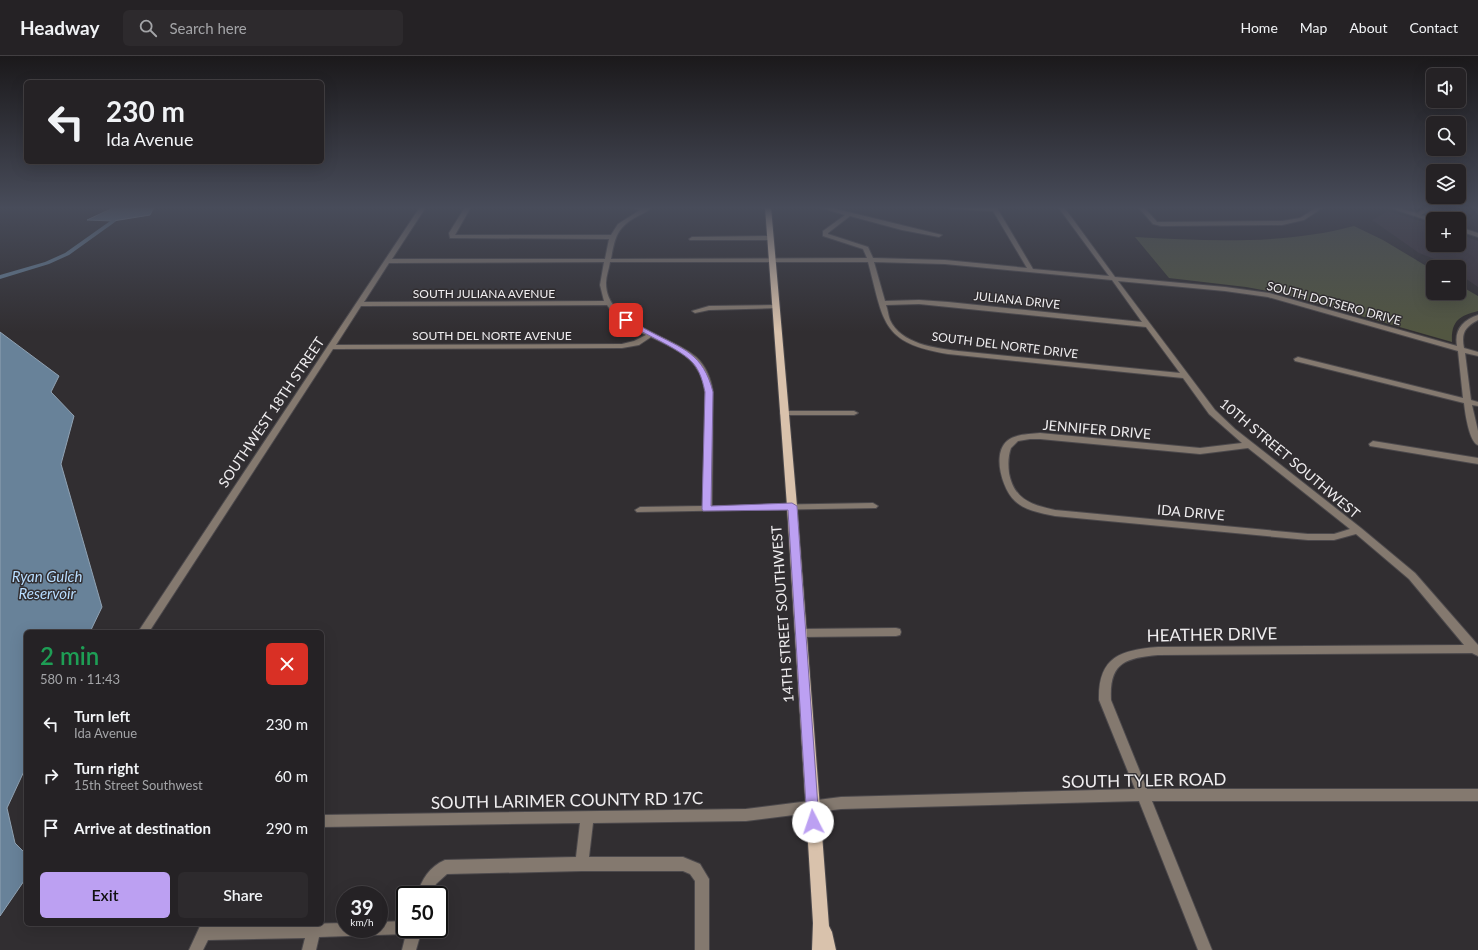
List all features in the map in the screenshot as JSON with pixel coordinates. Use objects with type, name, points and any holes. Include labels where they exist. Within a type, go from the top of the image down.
[{"type":"main road","name":"14TH STREET SOUTHWEST","points":[[771,249],[792,506],[821,922],[820,950]]},
{"type":"main road","name":"14TH STREET SOUTHWEST","points":[[821,922],[828,950]]},
{"type":"street","name":"SOUTHWEST 18TH STREET","points":[[144,630],[396,249]]},
{"type":"street","points":[[611,249],[603,286],[609,303],[626,320],[650,335],[684,351],[693,358],[702,370],[709,387],[706,509]]},
{"type":"street","name":"SOUTH DEL NORTE DRIVE","points":[[865,249],[871,261],[887,320],[894,331],[906,339],[924,347],[958,353],[1185,376]]},
{"type":"street","points":[[1019,249],[1031,270]]},
{"type":"street","name":"10TH STREET SOUTHWEST","points":[[1092,249],[1212,412],[1250,445],[1358,530],[1412,576],[1477,650]]},
{"type":"street","name":"SOUTH DOTSERO DRIVE","points":[[387,262],[911,260],[1031,270],[1269,295],[1478,354]]},
{"type":"street","name":"JULIANA DRIVE","points":[[883,303],[919,302],[948,304],[1148,325]]},
{"type":"street","name":"SOUTH JULIANA AVENUE","points":[[360,304],[609,303]]},
{"type":"street","points":[[695,311],[709,308],[776,307]]},
{"type":"street","points":[[1478,317],[1470,321],[1462,329],[1458,337],[1462,350],[1468,402],[1473,428],[1478,442]]},
{"type":"street","name":"SOUTH DEL NORTE AVENUE","points":[[330,347],[622,346],[636,343],[650,335]]},
{"type":"street","points":[[1298,359],[1478,404]]},
{"type":"street","points":[[784,413],[854,413]]},
{"type":"street","name":"JENNIFER DRIVE","points":[[1023,503],[1009,489],[1003,455],[1007,446],[1020,438],[1040,436],[1200,451],[1250,445]]},
{"type":"street","points":[[1373,444],[1478,461]]},
{"type":"street","name":"IDA DRIVE","points":[[1023,503],[1055,513],[1308,537],[1334,537],[1358,530]]},
{"type":"street","points":[[640,510],[792,506],[872,506]]},
{"type":"street","points":[[800,633],[896,632]]},
{"type":"street","name":"HEATHER DRIVE","points":[[1205,950],[1142,796],[1105,700],[1103,688],[1105,679],[1115,662],[1136,652],[1158,651],[1477,650]]},
{"type":"street","name":"SOUTH TYLER ROAD","points":[[812,807],[841,803],[1142,796],[1478,795]]},
{"type":"street","name":"SOUTH LARIMER COUNTY RD 17C","points":[[324,821],[746,815],[812,807]]},
{"type":"street","points":[[582,864],[587,817]]},
{"type":"street","points":[[426,886],[436,872],[445,867],[582,864],[683,864],[695,869],[702,879],[702,950]]},
{"type":"street","points":[[196,950],[206,928],[336,930]]},
{"type":"street","points":[[309,950],[314,930]]},
{"type":"street","points":[[410,950],[413,938]]},
{"type":"shaded area","points":[[1413,249],[1426,249],[1426,252],[1466,252],[1466,249],[1478,249],[1478,287],[1466,279],[1466,260],[1437,260],[1419,253]]},
{"type":"green space","points":[[1145,249],[1398,249],[1426,266],[1426,300],[1466,300],[1466,289],[1478,296],[1478,311],[1461,317],[1458,320],[1453,329],[1452,342],[1284,294],[1246,287],[1169,278]]},
{"type":"water","name":"Ryan Gulch Reservoir","points":[[0,332],[59,376],[51,392],[74,416],[61,464],[102,607],[91,630],[24,630],[24,771],[7,808],[15,843],[24,852],[24,881],[0,916]]},
{"type":"waterway","points":[[0,277],[47,263],[67,254],[74,249]]},
{"type":"route","points":[[626,320],[650,335],[684,351],[693,358],[706,378],[709,392],[706,509],[792,506],[813,822]]}]
